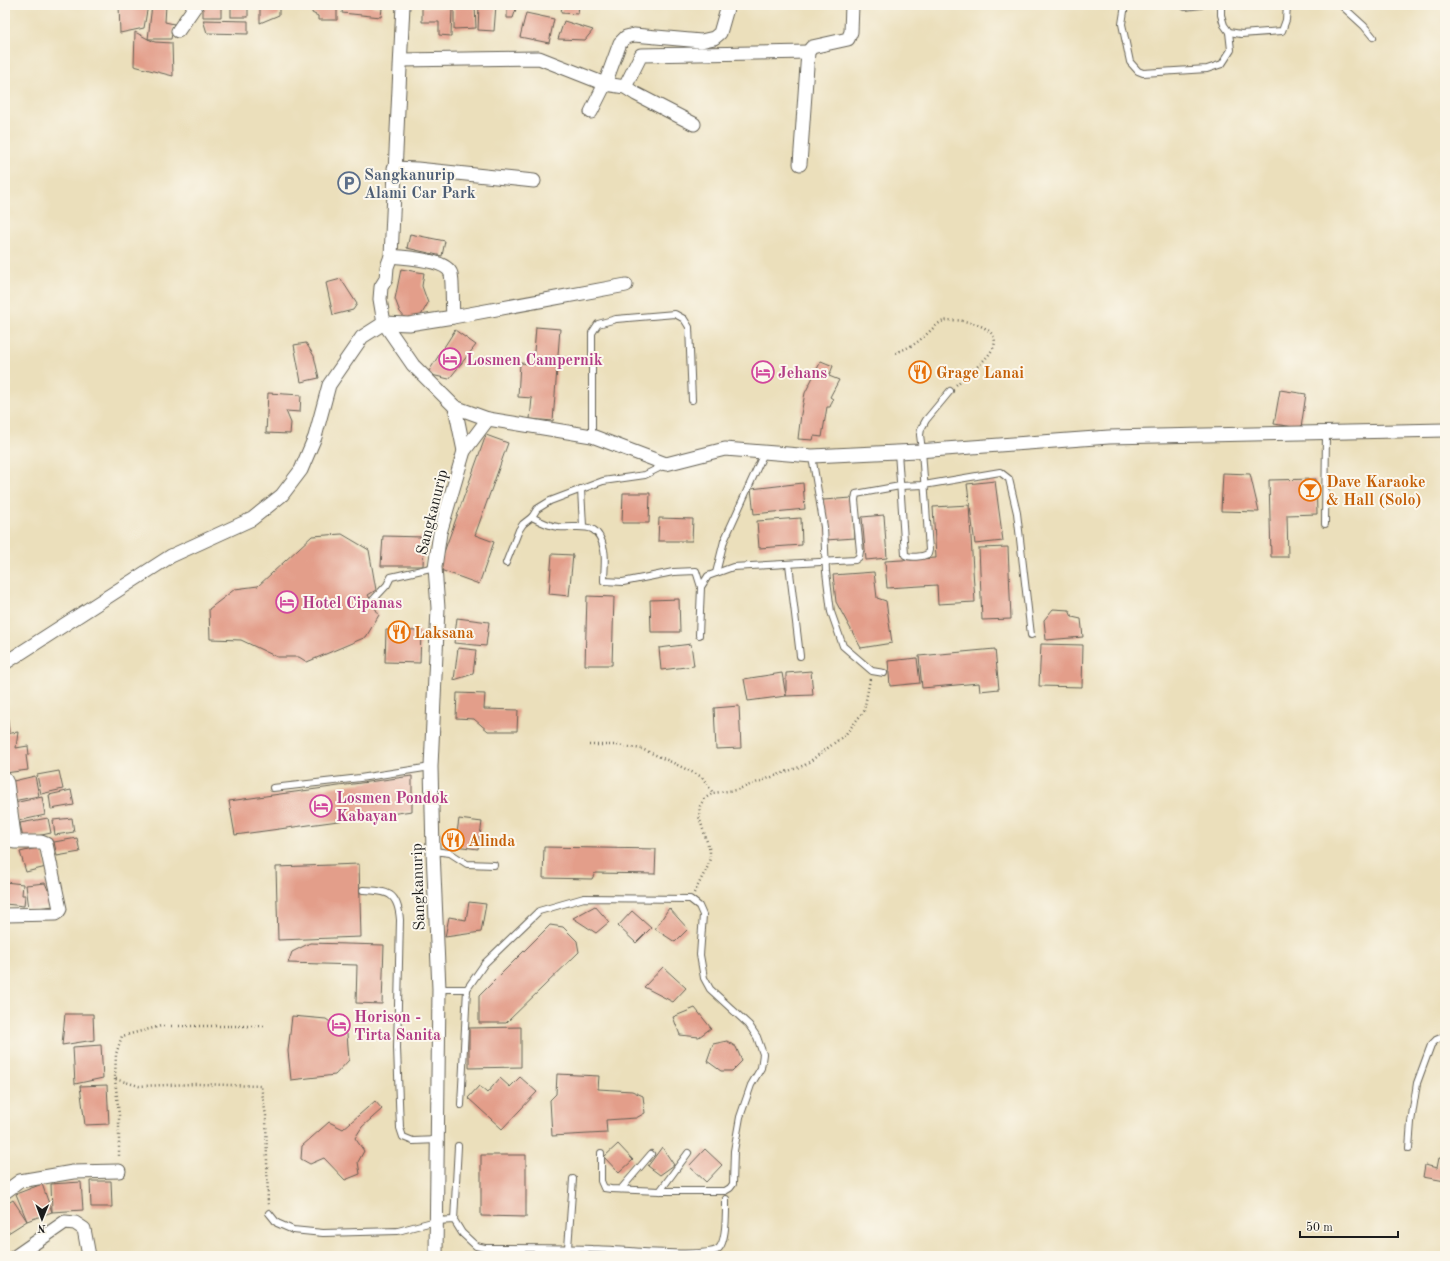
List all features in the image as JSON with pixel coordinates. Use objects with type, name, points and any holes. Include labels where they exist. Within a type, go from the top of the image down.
[{"type":"street","points":[[178,31],[196,5]]},
{"type":"street","points":[[403,5],[394,168],[391,256],[387,267],[386,279],[381,287],[380,299],[384,323],[413,365],[455,407],[488,420],[592,436],[666,464],[725,449],[812,456],[898,452],[1109,437],[1445,430]]},
{"type":"street","points":[[591,112],[605,84],[620,43],[626,37],[634,35],[700,41],[714,38],[720,32],[728,5]]},
{"type":"street","points":[[800,164],[808,52],[812,47],[848,39],[851,32],[852,5]]},
{"type":"street","points":[[625,87],[641,55],[808,52]]},
{"type":"street","points":[[401,60],[539,58],[605,84],[625,87],[694,124]]},
{"type":"street","points":[[394,168],[534,181]]},
{"type":"street","points":[[391,256],[434,262],[445,266],[450,273],[453,317]]},
{"type":"street","points":[[5,663],[171,556],[252,519],[282,496],[301,470],[315,437],[329,386],[362,337],[384,323],[410,324],[626,285]]},
{"type":"street","points":[[455,407],[464,451]]},
{"type":"street","name":"Sangkanurip","points":[[436,1256],[439,990],[431,768],[438,608],[435,567],[440,533],[464,451],[488,420]]},
{"type":"street","points":[[5,779],[7,783],[10,841],[41,842],[46,844],[60,909],[55,914],[5,915]]},
{"type":"street","points":[[5,1192],[20,1181],[73,1172],[119,1171]]},
{"type":"street","points":[[16,1256],[65,1222],[75,1223],[84,1229],[89,1256]]},
{"type":"lane","points":[[1125,5],[1122,24],[1130,62],[1138,72],[1143,73],[1207,69],[1222,64],[1230,50],[1229,32],[1224,25],[1221,15],[1221,5]]},
{"type":"lane","points":[[1182,5],[1185,7],[1200,5]]},
{"type":"lane","points":[[1229,32],[1241,34],[1282,31],[1286,20],[1287,5]]},
{"type":"lane","points":[[1341,5],[1364,26],[1373,37]]},
{"type":"lane","points":[[592,436],[592,334],[598,324],[616,319],[675,314],[684,319],[689,327],[692,400]]},
{"type":"lane","points":[[898,452],[905,555],[911,557],[926,556],[929,550],[920,435],[921,429],[926,420],[950,391]]},
{"type":"lane","points":[[1325,524],[1326,433]]},
{"type":"lane","points":[[716,573],[724,541],[764,453]]},
{"type":"lane","points":[[812,456],[820,501],[831,612],[843,646],[872,671],[884,673]]},
{"type":"lane","points":[[506,563],[519,530],[532,517],[537,509],[550,501],[603,481],[646,475],[666,464]]},
{"type":"lane","points":[[701,587],[708,576],[733,567],[855,560],[859,557],[860,551],[855,500],[856,494],[900,486],[924,485],[1000,472],[1009,479],[1017,513],[1031,635]]},
{"type":"lane","points":[[581,489],[583,526]]},
{"type":"lane","points":[[532,517],[542,523],[556,526],[570,528],[583,526],[591,527],[600,535],[605,551],[604,581],[624,582],[668,573],[696,572],[701,587],[699,635]]},
{"type":"lane","points":[[789,564],[800,656]]},
{"type":"lane","points":[[372,601],[387,584],[390,577],[435,567]]},
{"type":"lane","points":[[273,788],[431,768]]},
{"type":"lane","points":[[433,851],[450,853],[467,864],[494,865]]},
{"type":"lane","points":[[363,890],[385,891],[394,898],[399,907],[397,1048],[400,1128],[403,1136],[413,1141],[438,1140]]},
{"type":"lane","points":[[461,1105],[468,989],[485,963],[539,910],[584,898],[690,899],[699,906],[703,915],[700,955],[704,978],[710,989],[749,1025],[758,1037],[763,1054],[761,1068],[752,1085],[740,1117],[734,1151],[733,1184],[725,1191],[660,1191],[604,1188],[601,1181],[601,1153]]},
{"type":"lane","points":[[439,990],[468,989]]},
{"type":"lane","points":[[1410,1148],[1411,1122],[1417,1083],[1431,1045],[1436,1040],[1445,1036]]},
{"type":"lane","points":[[458,1146],[454,1220],[462,1233],[476,1246],[485,1248],[568,1248],[708,1253],[719,1248],[723,1241],[726,1199]]},
{"type":"lane","points":[[660,1191],[688,1153]]},
{"type":"lane","points":[[621,1189],[651,1154]]},
{"type":"lane","points":[[568,1248],[573,1179]]},
{"type":"lane","points":[[269,1213],[277,1223],[293,1230],[323,1233],[398,1231],[436,1222],[454,1220]]},
{"type":"path","points":[[896,353],[919,341],[941,322],[952,320],[971,322],[988,329],[992,334],[995,344],[990,353],[950,391]]},
{"type":"path","points":[[690,899],[708,866],[710,852],[699,817],[700,806],[704,799],[713,793],[736,790],[805,765],[845,735],[864,711],[872,671]]},
{"type":"path","points":[[589,745],[617,745],[642,749],[702,777],[713,793]]},
{"type":"path","points":[[119,1171],[119,1115],[115,1079],[116,1054],[122,1036],[161,1026],[264,1026]]},
{"type":"path","points":[[115,1079],[139,1086],[196,1084],[261,1086],[266,1116],[269,1213]]},
{"type":"building","points":[[119,5],[148,5],[144,28],[120,33]]},
{"type":"building","points":[[152,5],[166,5],[165,22],[174,24],[171,39],[148,39]]},
{"type":"building","points":[[203,5],[224,5],[224,7],[221,7],[221,17],[203,17]]},
{"type":"building","points":[[231,5],[248,5],[248,17],[231,17]]},
{"type":"building","points":[[260,5],[279,5],[279,15],[260,23]]},
{"type":"building","points":[[313,5],[334,5],[337,7],[337,20],[318,20],[318,16],[312,13]]},
{"type":"building","points":[[343,5],[371,5],[382,8],[381,17],[342,13]]},
{"type":"building","points":[[454,5],[475,5],[476,28],[454,29]]},
{"type":"building","points":[[479,5],[496,5],[494,31],[478,30]]},
{"type":"building","points":[[507,5],[517,6],[513,18],[507,18]]},
{"type":"building","points":[[562,5],[579,5],[578,14],[561,13]]},
{"type":"building","points":[[422,7],[452,8],[451,36],[439,35],[439,22],[422,22]]},
{"type":"building","points":[[526,13],[554,19],[549,43],[520,37]]},
{"type":"building","points":[[203,20],[248,21],[248,34],[207,33]]},
{"type":"building","points":[[564,21],[593,30],[585,40],[558,39]]},
{"type":"building","points":[[135,32],[155,42],[172,43],[173,76],[134,66]]},
{"type":"building","points":[[410,234],[445,241],[442,256],[407,248]]},
{"type":"building","points":[[401,269],[424,273],[422,286],[428,303],[419,319],[406,319],[400,312],[395,299]]},
{"type":"building","points":[[341,279],[357,304],[353,310],[333,315],[326,283]]},
{"type":"building","points":[[536,327],[560,329],[553,421],[530,419],[532,398],[518,397],[520,363],[533,364]]},
{"type":"building","name":"Losmen Campernik","points":[[455,330],[476,345],[449,379],[427,374]]},
{"type":"building","points":[[306,343],[314,356],[319,378],[301,382],[294,345]]},
{"type":"building","points":[[821,361],[833,366],[829,376],[839,380],[830,397],[833,399],[830,407],[827,407],[822,437],[814,436],[813,440],[798,439],[805,393]]},
{"type":"building","points":[[1280,390],[1306,394],[1301,428],[1274,424]]},
{"type":"building","points":[[268,393],[301,395],[300,412],[286,411],[291,423],[290,434],[266,433]]},
{"type":"building","points":[[486,435],[508,443],[475,535],[494,542],[479,584],[438,569]]},
{"type":"building","points":[[1223,473],[1250,474],[1259,512],[1221,511]]},
{"type":"building","points":[[1316,479],[1317,514],[1287,515],[1288,557],[1271,557],[1269,480]]},
{"type":"building","points":[[995,481],[1003,541],[975,544],[967,484]]},
{"type":"building","points":[[803,483],[805,509],[754,514],[751,489]]},
{"type":"building","points":[[623,493],[650,493],[649,523],[622,523]]},
{"type":"building","points":[[852,498],[855,538],[826,540],[823,500]]},
{"type":"building","points":[[969,505],[975,602],[938,604],[937,585],[887,588],[885,561],[936,558],[933,507]]},
{"type":"building","points":[[884,515],[887,558],[866,560],[862,517]]},
{"type":"building","points":[[659,518],[693,519],[692,541],[658,541]]},
{"type":"building","points":[[801,518],[802,545],[759,548],[757,521]]},
{"type":"building","name":"Hotel Cipanas","points":[[342,534],[369,550],[376,590],[368,595],[379,615],[366,637],[307,662],[299,657],[277,657],[241,640],[210,639],[209,609],[235,589],[258,586],[312,536]]},
{"type":"building","points":[[383,536],[424,537],[423,566],[381,566]]},
{"type":"building","points":[[1008,547],[1011,619],[982,620],[979,548]]},
{"type":"building","points":[[552,554],[573,555],[569,596],[549,594]]},
{"type":"building","points":[[874,572],[877,598],[886,601],[892,643],[861,648],[836,602],[833,575]]},
{"type":"building","points":[[587,596],[614,597],[612,665],[585,665]]},
{"type":"building","points":[[679,599],[680,632],[651,632],[650,600]]},
{"type":"building","points":[[1053,609],[1069,610],[1072,617],[1081,619],[1083,637],[1046,640],[1044,620]]},
{"type":"building","points":[[457,618],[489,622],[486,646],[454,643]]},
{"type":"building","points":[[386,630],[421,631],[420,663],[385,662]]},
{"type":"building","points":[[691,644],[694,666],[661,670],[659,648]]},
{"type":"building","points":[[1041,644],[1083,645],[1082,687],[1039,686]]},
{"type":"building","points":[[458,648],[476,650],[473,674],[454,680]]},
{"type":"building","points":[[995,649],[999,689],[980,691],[979,683],[922,688],[919,656]]},
{"type":"building","points":[[917,658],[920,683],[890,686],[888,661]]},
{"type":"building","points":[[811,671],[813,695],[786,696],[786,673]]},
{"type":"building","points":[[782,673],[786,696],[748,701],[744,679]]},
{"type":"building","points":[[457,693],[485,694],[484,709],[518,710],[517,731],[488,731],[474,719],[456,718]]},
{"type":"building","points":[[739,706],[741,748],[716,749],[714,708]]},
{"type":"building","points":[[5,711],[7,711],[9,732],[5,733]]},
{"type":"building","points":[[18,732],[16,748],[28,746],[29,755],[26,755],[28,770],[5,773],[5,734]]},
{"type":"building","points":[[59,771],[63,789],[41,794],[37,775]]},
{"type":"building","points":[[35,776],[39,796],[13,801],[9,782]]},
{"type":"building","name":"Losmen Pondok Kabayan","points":[[412,776],[412,811],[235,835],[229,801]]},
{"type":"building","points":[[71,790],[74,805],[51,809],[49,795]]},
{"type":"building","points":[[42,797],[45,815],[18,821],[14,803]]},
{"type":"building","points":[[48,818],[51,833],[23,839],[20,823]]},
{"type":"building","points":[[72,818],[74,832],[55,835],[53,820]]},
{"type":"building","points":[[459,819],[482,822],[478,849],[455,846]]},
{"type":"building","points":[[77,838],[80,852],[57,856],[54,842]]},
{"type":"building","points":[[41,847],[46,867],[26,872],[20,852]]},
{"type":"building","points":[[544,847],[656,849],[655,874],[595,873],[592,879],[543,878]]},
{"type":"building","points":[[359,864],[361,937],[278,940],[276,867]]},
{"type":"building","points":[[5,882],[23,884],[22,895],[25,895],[24,906],[5,904]]},
{"type":"building","points":[[45,883],[48,890],[52,889],[54,906],[29,909],[26,885]]},
{"type":"building","points":[[469,902],[486,904],[481,932],[445,937],[449,917],[466,920]]},
{"type":"building","points":[[595,906],[609,922],[596,933],[573,918]]},
{"type":"building","points":[[669,908],[688,929],[675,942],[655,929]]},
{"type":"building","points":[[632,911],[651,928],[636,943],[618,926]]},
{"type":"building","points":[[550,925],[563,927],[577,941],[579,952],[506,1023],[479,1023],[479,996]]},
{"type":"building","points":[[310,943],[384,945],[382,1004],[356,1003],[357,965],[288,963],[292,952]]},
{"type":"building","points":[[663,967],[686,988],[673,1002],[644,987]]},
{"type":"building","points":[[695,1008],[711,1028],[699,1037],[680,1035],[673,1017]]},
{"type":"building","points":[[65,1014],[93,1014],[94,1040],[62,1045]]},
{"type":"building","points":[[292,1016],[326,1019],[347,1034],[349,1060],[335,1075],[291,1080],[288,1051]]},
{"type":"building","points":[[521,1027],[521,1067],[469,1068],[469,1028]]},
{"type":"building","points":[[727,1041],[736,1047],[742,1061],[732,1071],[721,1071],[707,1061],[713,1044]]},
{"type":"building","points":[[101,1045],[103,1078],[75,1084],[73,1047]]},
{"type":"building","points":[[557,1074],[599,1076],[598,1089],[632,1091],[643,1096],[645,1113],[636,1118],[606,1120],[607,1133],[552,1136],[550,1100],[556,1094]]},
{"type":"building","points":[[520,1077],[537,1092],[502,1129],[468,1098],[479,1086],[487,1093],[500,1078],[510,1087]]},
{"type":"building","points":[[107,1085],[109,1124],[85,1125],[80,1086]]},
{"type":"building","points":[[375,1101],[382,1109],[362,1127],[355,1138],[364,1151],[358,1162],[360,1174],[345,1180],[324,1158],[310,1164],[301,1159],[302,1146],[329,1122],[343,1129]]},
{"type":"building","points":[[618,1144],[633,1160],[619,1173],[604,1157]]},
{"type":"building","points":[[662,1147],[674,1165],[660,1175],[648,1166]]},
{"type":"building","points":[[705,1149],[722,1165],[706,1182],[689,1166]]},
{"type":"building","points":[[481,1155],[526,1155],[526,1217],[481,1216]]},
{"type":"building","points":[[1439,1158],[1445,1159],[1445,1181],[1423,1177],[1425,1165],[1437,1168]]},
{"type":"building","points":[[90,1181],[111,1181],[112,1207],[91,1207]]},
{"type":"building","points":[[81,1182],[83,1210],[52,1212],[51,1184]]},
{"type":"building","points":[[42,1184],[52,1212],[27,1221],[16,1194]]},
{"type":"building","points":[[13,1200],[27,1221],[5,1235],[5,1205]]},
{"type":"place","name":"Sangkanurip Alami Car Park","points":[[349,183]]},
{"type":"place","name":"Losmen Campernik","points":[[450,359]]},
{"type":"place","name":"Jehans","points":[[763,372]]},
{"type":"place","name":"Grage Lanai","points":[[920,372]]},
{"type":"place","name":"Dave Karaoke & Hall (Solo)","points":[[1310,490]]},
{"type":"place","name":"Hotel Cipanas","points":[[287,602]]},
{"type":"place","name":"Laksana","points":[[399,632]]},
{"type":"place","name":"Losmen Pondok Kabayan","points":[[321,806]]},
{"type":"place","name":"Alinda","points":[[453,840]]},
{"type":"place","name":"Horison - Tirta Sanita","points":[[339,1025]]}]
